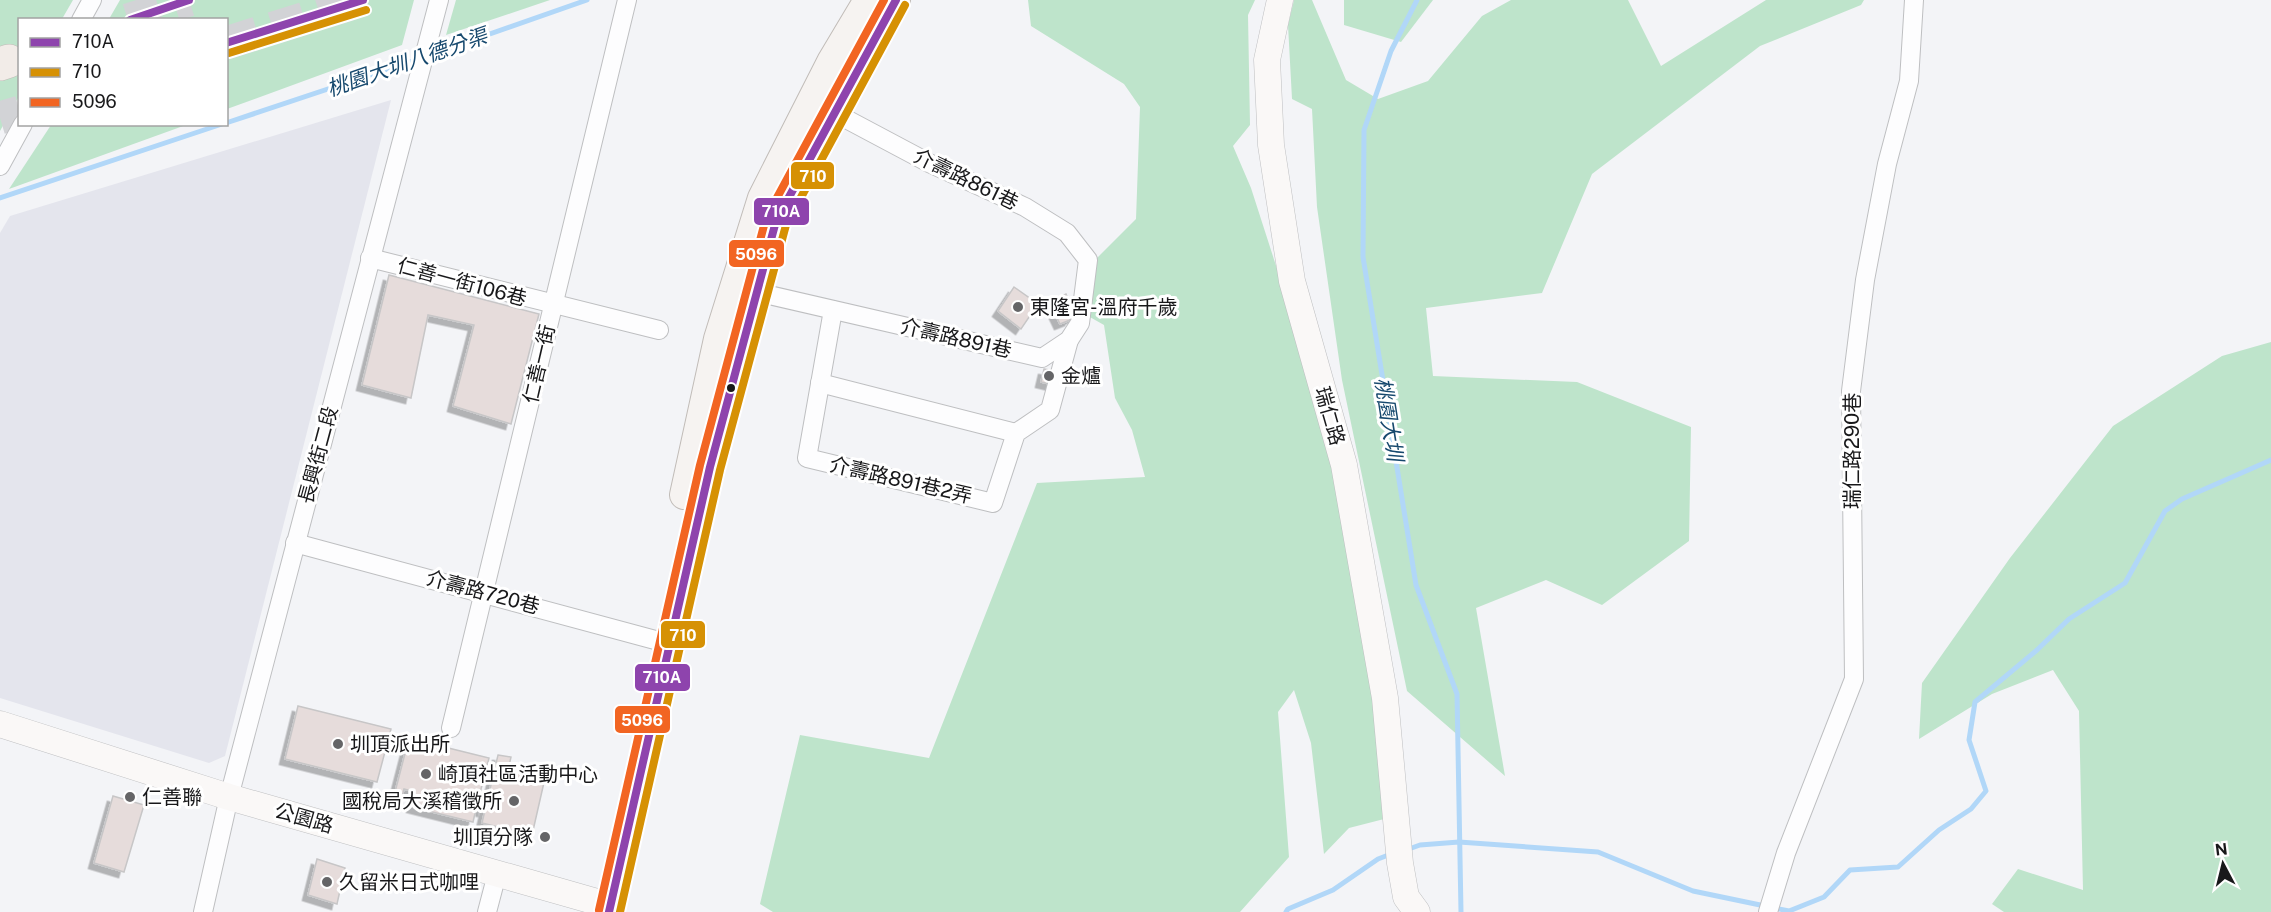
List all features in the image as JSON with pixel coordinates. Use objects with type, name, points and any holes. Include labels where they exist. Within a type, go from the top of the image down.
[{"type":"main road","points":[[601,908],[661,640],[718,339],[762,198],[831,62],[868,0]]},
{"type":"main road","points":[[661,640],[777,221],[833,112],[896,0]]},
{"type":"street","points":[[82,18],[92,0]]},
{"type":"street","name":"長興街二段","points":[[203,912],[229,797],[439,0]]},
{"type":"street","name":"仁善一街","points":[[451,728],[627,0]]},
{"type":"street","name":"瑞仁路","points":[[1280,0],[1267,60],[1271,146],[1292,281],[1344,465],[1372,612],[1385,698],[1400,863],[1406,897],[1417,912]]},
{"type":"street","name":"瑞仁路290巷","points":[[1768,912],[1786,853],[1854,679],[1851,391],[1865,280],[1887,164],[1909,81],[1914,0]]},
{"type":"street","name":"介壽路861巷","points":[[833,112],[929,163],[1025,207],[1067,233],[1088,260],[1080,323],[1069,340]]},
{"type":"street","points":[[0,165],[22,126]]},
{"type":"street","name":"仁善一街106巷","points":[[370,258],[553,306],[659,330]]},
{"type":"street","name":"介壽路891巷","points":[[756,292],[1042,358],[1069,340]]},
{"type":"street","points":[[833,310],[820,383],[1016,433],[1050,410],[1069,340]]},
{"type":"street","name":"介壽路891巷2弄","points":[[820,383],[807,458],[993,502],[1016,433]]},
{"type":"street","name":"介壽路720巷","points":[[296,543],[661,640]]},
{"type":"street","name":"公園路","points":[[0,724],[229,797],[497,874],[601,908]]},
{"type":"street","points":[[487,912],[497,874]]},
{"type":"shaded area","points":[[391,100],[225,756],[209,763],[0,698],[0,233],[10,216]]},
{"type":"green space","points":[[0,0],[73,0],[63,18],[18,18],[18,98],[0,131]]},
{"type":"green space","points":[[120,0],[414,0],[402,45],[228,109],[228,18],[110,18]]},
{"type":"green space","points":[[456,0],[550,0],[446,35]]},
{"type":"green space","points":[[1028,0],[1255,0],[1248,15],[1250,125],[1233,146],[1251,188],[1297,331],[1350,527],[1388,818],[1349,828],[1324,854],[1311,743],[1294,690],[1278,712],[1289,857],[1240,912],[773,912],[760,904],[800,735],[929,758],[1037,483],[1145,477],[1132,430],[1115,398],[1104,325],[1088,316],[1096,259],[1136,219],[1140,107],[1124,84],[1031,26]]},
{"type":"green space","points":[[1294,0],[1312,0],[1346,80],[1378,99],[1428,81],[1482,16],[1511,0],[1628,0],[1661,66],[1766,0],[1864,0],[1861,5],[1760,46],[1592,174],[1542,293],[1426,308],[1433,376],[1577,382],[1691,427],[1689,541],[1602,605],[1546,580],[1476,608],[1505,776],[1407,691],[1342,380],[1317,207],[1312,109],[1292,99],[1288,25]]},
{"type":"green space","points":[[1344,0],[1433,0],[1401,42],[1344,25]]},
{"type":"green space","points":[[51,126],[183,126],[9,189]]},
{"type":"green space","points":[[2271,342],[2271,912],[2004,912],[1992,904],[2018,869],[2083,890],[2079,711],[2053,670],[1992,694],[1919,739],[1922,683],[2010,558],[2113,426],[2222,356]]},
{"type":"building","points":[[389,275],[539,314],[511,424],[453,406],[474,325],[428,315],[411,398],[362,385]]},
{"type":"building","name":"東隆宮-溫府千歲","points":[[1014,287],[1038,304],[1021,329],[998,311]]},
{"type":"building","points":[[1066,294],[1076,316],[1070,319],[1060,297]]},
{"type":"building","points":[[1059,297],[1070,320],[1060,324],[1049,301]]},
{"type":"building","name":"金爐","points":[[1044,369],[1056,371],[1054,385],[1041,382]]},
{"type":"building","name":"圳頂派出所","points":[[298,706],[391,729],[377,782],[285,759]]},
{"type":"building","name":"崎頂社區活動中心","points":[[408,742],[416,744],[414,750],[425,753],[428,743],[489,758],[480,793],[487,795],[483,811],[476,809],[473,822],[412,807],[415,792],[404,789],[402,797],[394,796]]},
{"type":"building","name":"國稅局大溪稽徵所","points":[[498,755],[511,757],[508,770],[545,778],[532,835],[482,823]]},
{"type":"building","points":[[113,796],[144,805],[124,872],[94,863]]},
{"type":"building","name":"久留米日式咖哩","points":[[317,859],[345,868],[337,904],[308,895]]},
{"type":"waterway","name":"桃園大圳八德分渠","points":[[430,55],[587,0]]},
{"type":"waterway","name":"桃園大圳","points":[[1417,0],[1391,51],[1364,130],[1363,257],[1416,585],[1457,694],[1461,912]]},
{"type":"waterway","name":"桃園大圳八德分渠","points":[[228,122],[418,59]]},
{"type":"waterway","name":"桃園大圳八德分渠","points":[[0,198],[216,126]]},
{"type":"waterway","points":[[1406,850],[1420,845],[1459,842],[1598,852],[1693,891],[1789,911],[1824,897],[1850,870],[1898,867],[1939,830],[1971,809],[1986,791],[1969,740],[1975,702],[2037,650],[2069,619],[2125,583],[2165,511],[2182,499],[2271,460]]},
{"type":"waterway","points":[[1286,912],[1288,909],[1333,890],[1378,859],[1391,854]]},
{"type":"tunnel","points":[[134,18],[189,0]]},
{"type":"tunnel","points":[[228,42],[363,0]]},
{"type":"tunnel","points":[[0,118],[18,113]]},
{"type":"transit line","name":"710A","points":[[136,18],[189,0]]},
{"type":"transit line","name":"710A","points":[[228,42],[363,0]]},
{"type":"transit line","name":"5096","points":[[599,910],[700,465],[766,218],[884,0]]},
{"type":"transit line","name":"710A","points":[[609,912],[710,467],[776,221],[896,0]]},
{"type":"transit line","name":"710","points":[[620,912],[720,470],[786,225],[905,5]]},
{"type":"transit line","name":"710","points":[[229,53],[366,10]]},
{"type":"place","name":"東隆宮-溫府千歲","points":[[1018,307]]},
{"type":"place","name":"金爐","points":[[1049,376]]},
{"type":"place","name":"圳頂派出所","points":[[338,744]]},
{"type":"place","name":"崎頂社區活動中心","points":[[426,774]]},
{"type":"place","name":"仁善聯","points":[[130,797]]},
{"type":"place","name":"國稅局大溪稽徵所","points":[[514,801]]},
{"type":"place","name":"圳頂分隊","points":[[545,837]]},
{"type":"place","name":"久留米日式咖哩","points":[[327,882]]}]
